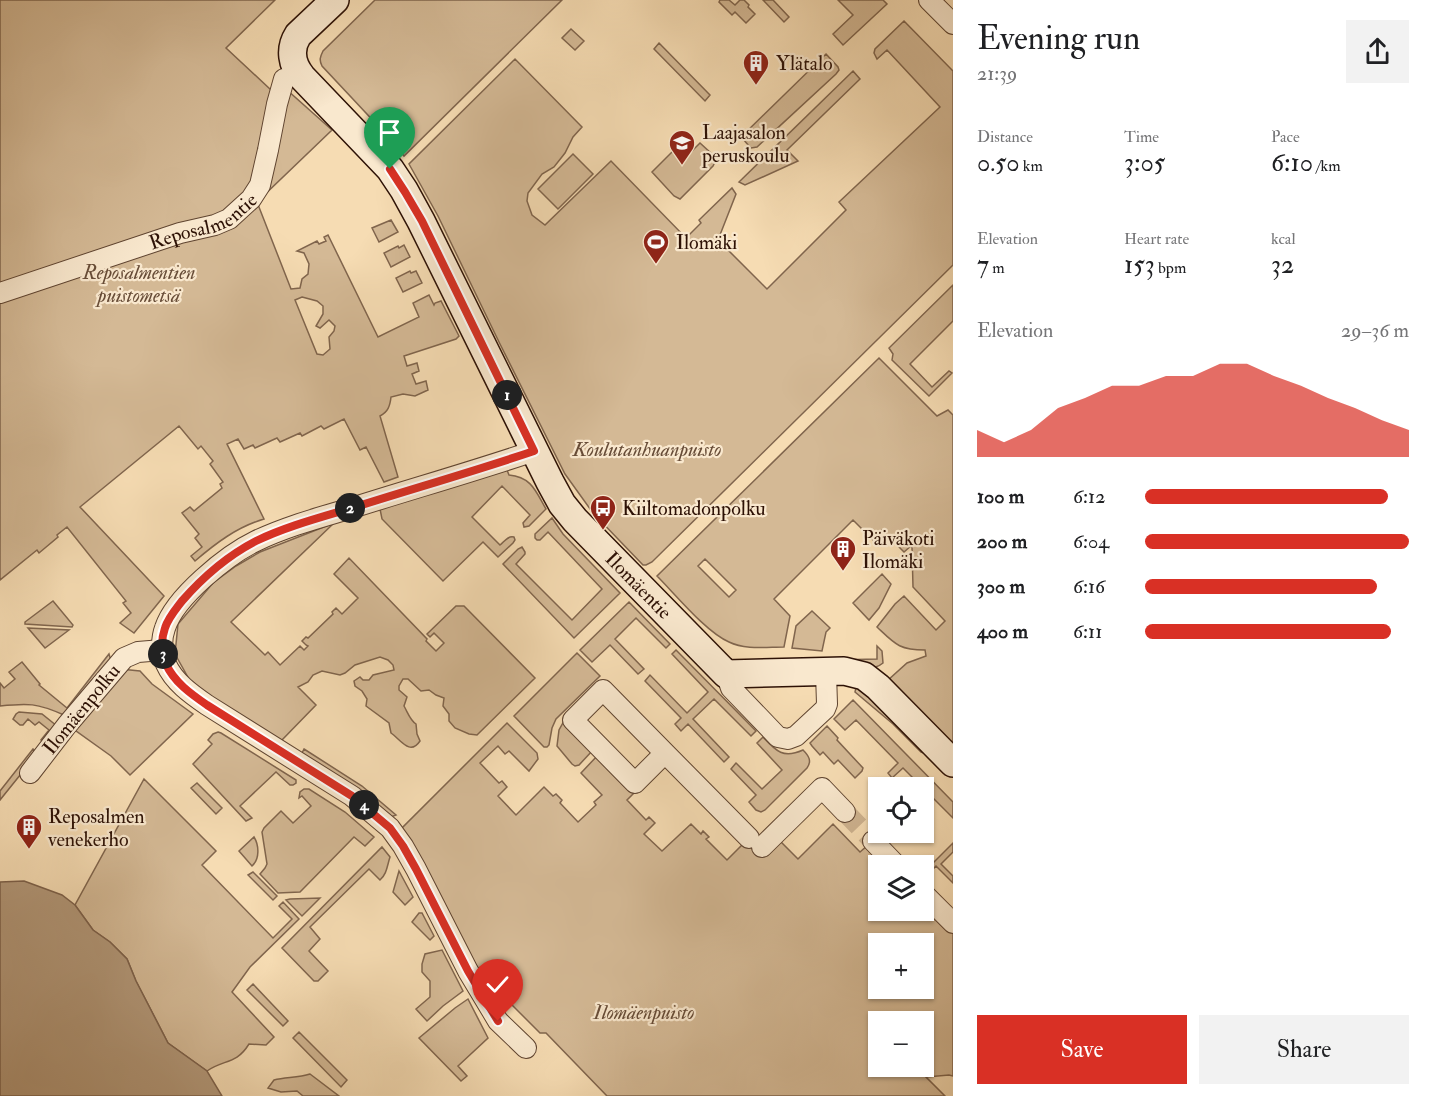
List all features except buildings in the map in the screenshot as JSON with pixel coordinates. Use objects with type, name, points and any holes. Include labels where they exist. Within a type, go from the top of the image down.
[{"type":"street","name":"Reposalmentie","points":[[0,293],[229,219],[251,199],[260,185],[277,104],[290,74],[294,41],[334,0]]},
{"type":"street","points":[[929,0],[953,24]]},
{"type":"street","name":"Ilomäentie","points":[[290,74],[302,77],[390,169],[404,190],[422,221],[554,490],[575,520],[726,674],[731,688],[778,737],[788,739],[796,736],[825,709],[827,704],[826,673]]},
{"type":"street","points":[[526,1048],[498,1021],[468,971],[416,869],[390,828],[352,796],[187,691],[165,663],[162,650],[165,626],[176,609],[194,586],[238,551],[295,525],[534,451]]},
{"type":"street","name":"Ilomäenpolku","points":[[30,772],[124,658],[132,654],[162,650]]},
{"type":"street","points":[[726,674],[844,672],[864,676],[953,763]]},
{"type":"street","points":[[666,753],[635,783],[597,750],[573,720],[603,690],[666,753],[756,843],[822,789],[845,812]]},
{"type":"street","points":[[875,843],[886,855]]},
{"type":"street","points":[[934,904],[953,923]]},
{"type":"green space","name":"Reposalmentien puistometsä","points":[[0,0],[275,0],[226,48],[270,89],[287,90],[332,130],[257,202],[291,289],[300,288],[302,279],[308,274],[309,264],[304,253],[297,251],[317,241],[319,244],[326,241],[324,237],[328,235],[378,337],[419,317],[413,303],[429,295],[434,305],[441,301],[459,336],[404,356],[407,366],[417,363],[419,371],[412,374],[416,384],[426,381],[428,390],[415,396],[403,394],[391,397],[388,408],[380,416],[398,477],[384,482],[366,447],[360,450],[344,419],[324,429],[321,426],[302,436],[300,433],[280,442],[277,438],[255,448],[253,445],[244,449],[238,439],[227,444],[264,519],[227,536],[195,561],[191,556],[202,547],[195,538],[199,534],[182,513],[190,507],[194,511],[222,488],[220,484],[223,482],[210,464],[213,461],[201,446],[198,449],[179,426],[80,507],[164,596],[134,633],[120,623],[131,613],[123,603],[126,601],[67,527],[39,553],[37,550],[0,580]],"holes":[[[302,297],[317,301],[323,306],[323,314],[316,326],[320,328],[329,320],[335,326],[329,337],[330,349],[323,355],[317,354],[295,300]]]},
{"type":"green space","points":[[375,0],[562,0],[404,156],[320,62],[323,51]]},
{"type":"green space","points":[[729,0],[735,5],[740,0],[744,0],[755,14],[746,23],[735,12],[732,15],[719,2]]},
{"type":"green space","points":[[763,0],[773,0],[789,17],[784,22]]},
{"type":"green space","points":[[838,0],[883,0],[887,4],[843,45],[833,34],[853,15]]},
{"type":"green space","name":"Koulutanhuanpuisto","points":[[904,21],[953,71],[953,265],[652,562],[643,565],[593,513],[565,474],[438,216],[409,164],[515,59],[582,127],[554,167],[542,174],[528,193],[527,201],[532,215],[545,225],[611,161],[686,238],[701,223],[699,220],[732,188],[736,194],[718,240],[767,289],[846,210],[839,202],[940,107],[887,50],[877,59],[874,53],[875,49]]},
{"type":"green space","points":[[571,29],[584,41],[575,50],[562,38]]},
{"type":"green space","points":[[659,43],[710,95],[705,101],[654,49]]},
{"type":"green space","points":[[826,54],[838,67],[836,74],[757,147],[751,148],[741,137]]},
{"type":"green space","points":[[853,71],[860,79],[787,150],[798,161],[745,185],[739,182]]},
{"type":"green space","points":[[683,141],[692,151],[700,143],[713,155],[715,162],[680,199],[674,196],[652,172]]},
{"type":"green space","points":[[573,154],[593,174],[558,209],[538,189]]},
{"type":"green space","points":[[391,220],[398,232],[379,242],[372,228]]},
{"type":"green space","points":[[404,245],[410,257],[391,267],[384,253]]},
{"type":"green space","points":[[410,271],[411,273],[416,271],[422,283],[403,292],[396,278]]},
{"type":"green space","points":[[953,285],[953,321],[910,364],[932,387],[949,371],[952,373],[929,396],[892,360],[893,354],[889,348]]},
{"type":"green space","points":[[879,358],[937,416],[948,410],[953,415],[953,744],[887,681],[907,663],[926,656],[925,650],[909,649],[898,645],[877,627],[895,604],[904,596],[936,630],[945,621],[913,587],[911,546],[904,552],[882,530],[873,540],[853,520],[774,599],[790,616],[784,647],[756,648],[735,645],[720,637],[701,622],[657,576]],"holes":[[[705,559],[736,590],[729,597],[698,566]]]},
{"type":"green space","points":[[507,470],[509,475],[517,476],[532,486],[546,509],[529,526],[524,527],[523,523],[530,515],[502,486],[472,517],[500,545],[510,537],[514,537],[515,540],[498,557],[483,542],[443,581],[382,519],[380,509]]},
{"type":"green space","points":[[552,518],[563,534],[620,593],[574,638],[503,564],[522,547],[525,554],[516,564],[572,620],[602,589],[548,532],[540,540],[535,538],[535,534]]},
{"type":"green space","points":[[334,523],[231,622],[265,655],[268,652],[280,665],[300,646],[304,650],[308,646],[302,641],[333,614],[336,608],[342,614],[358,598],[334,574],[349,558],[436,651],[444,643],[434,633],[430,637],[427,634],[456,606],[464,606],[535,678],[477,735],[455,728],[449,721],[449,714],[443,706],[444,698],[429,690],[421,691],[408,679],[403,679],[399,690],[407,697],[404,706],[416,724],[420,741],[413,747],[402,743],[391,733],[389,723],[366,706],[367,699],[355,686],[354,681],[360,677],[363,680],[369,680],[373,675],[394,670],[388,660],[380,657],[355,665],[340,675],[322,671],[298,687],[316,705],[280,742],[209,696],[189,679],[175,654],[178,624],[213,583],[260,552]]},
{"type":"green space","points":[[882,574],[891,584],[879,608],[869,620],[853,603]]},
{"type":"green space","points":[[53,601],[73,625],[72,627],[25,624],[25,622]]},
{"type":"green space","points":[[629,602],[670,644],[666,648],[636,618],[615,639],[644,669],[638,674],[610,645],[592,662],[580,650]]},
{"type":"green space","points":[[812,611],[830,628],[826,632],[822,651],[792,648],[796,626]]},
{"type":"green space","points":[[28,628],[69,630],[45,648]]},
{"type":"green space","points":[[877,646],[882,651],[883,663],[872,668],[834,660],[877,659]]},
{"type":"green space","points":[[676,650],[756,731],[751,736],[714,699],[693,719],[729,757],[724,762],[688,724],[681,731],[675,724],[681,718],[645,681],[650,675],[687,713],[708,692],[672,654]]},
{"type":"green space","points":[[577,653],[600,676],[556,719],[549,745],[544,747],[514,716]]},
{"type":"green space","points":[[109,654],[111,661],[64,715],[32,705],[0,706],[0,683],[4,688],[15,679],[9,672],[22,662],[39,685],[67,708]]},
{"type":"green space","points":[[120,669],[140,671],[152,684],[193,714],[130,775],[111,756],[72,728]]},
{"type":"green space","points":[[857,683],[924,753],[855,692]]},
{"type":"green space","points":[[853,700],[928,777],[912,777],[903,768],[891,777],[888,773],[898,763],[856,720],[845,730],[834,719]]},
{"type":"green space","points":[[19,712],[42,714],[57,726],[44,741],[41,740],[49,730],[39,722],[35,725],[28,719],[20,725],[13,719]]},
{"type":"green space","points":[[564,721],[593,750],[579,765],[572,764],[557,746],[559,730]]},
{"type":"green space","name":"Ilomäenpuisto","points":[[507,723],[537,753],[538,759],[529,771],[509,751],[505,754],[498,746],[480,763],[499,783],[502,781],[507,787],[498,796],[516,815],[544,787],[553,796],[556,794],[562,800],[560,803],[578,822],[596,805],[594,802],[602,795],[581,773],[598,755],[635,792],[627,800],[646,820],[649,817],[655,823],[644,834],[662,851],[691,824],[701,834],[703,831],[709,837],[706,839],[727,860],[744,843],[761,853],[780,841],[798,859],[833,824],[860,852],[868,845],[878,855],[868,855],[868,921],[934,921],[934,911],[953,931],[953,1076],[934,1076],[934,1011],[868,1011],[868,1077],[926,1077],[945,1096],[607,1096],[546,1033],[540,1033],[489,982],[474,963],[401,829]]},
{"type":"green space","points":[[827,726],[863,768],[855,778],[838,760],[834,764],[823,752],[820,755],[810,743]]},
{"type":"green space","points":[[218,732],[296,780],[296,783],[290,785],[276,772],[240,806],[252,818],[246,821],[193,764],[212,744],[208,740]]},
{"type":"green space","points":[[763,737],[785,754],[803,750],[810,761],[807,768],[761,812],[749,802],[756,795],[731,769],[736,763],[762,789],[782,770],[757,743]]},
{"type":"green space","points":[[33,749],[37,754],[0,800],[0,791]]},
{"type":"green space","points":[[304,749],[362,786],[396,815],[391,817],[301,755]]},
{"type":"green space","points":[[144,779],[216,851],[202,865],[273,938],[292,919],[279,906],[283,902],[299,919],[250,967],[232,992],[274,1037],[266,1045],[249,1044],[234,1059],[207,1071],[168,1043],[127,959],[110,942],[93,930],[75,905]]},
{"type":"green space","points":[[197,783],[222,808],[216,814],[191,788]]},
{"type":"green space","points":[[934,783],[953,802],[953,818],[934,799]]},
{"type":"green space","points":[[309,789],[345,812],[374,837],[365,846],[354,837],[300,892],[278,893],[260,874],[267,864],[262,832],[281,811],[293,823],[311,806],[302,796],[299,798],[300,792]]},
{"type":"green space","points":[[254,837],[258,852],[252,866],[239,851]]},
{"type":"green space","points":[[953,843],[953,852],[941,864],[953,876],[953,883],[936,866],[934,868],[934,862]]},
{"type":"green space","points":[[382,847],[390,857],[382,878],[380,880],[369,869],[310,927],[320,939],[309,951],[328,971],[318,981],[314,981],[282,948]]},
{"type":"green space","points":[[399,871],[413,897],[405,905],[393,892]]},
{"type":"green space","points":[[253,872],[277,896],[273,900],[248,875]]},
{"type":"green space","points":[[320,898],[302,916],[286,900],[290,899]]},
{"type":"green space","points":[[419,913],[422,913],[434,936],[430,940],[412,922]]},
{"type":"green space","points":[[442,950],[463,991],[427,1021],[416,1009],[430,997],[430,981],[422,972],[422,964],[425,954]]},
{"type":"green space","points":[[253,984],[288,1021],[283,1026],[247,990]]},
{"type":"green space","points":[[468,999],[488,1038],[458,1066],[467,1076],[461,1081],[419,1038]]},
{"type":"green space","points":[[299,1032],[347,1080],[341,1087],[293,1038]]},
{"type":"green space","points":[[310,1074],[339,1096],[303,1096],[297,1091],[281,1092],[268,1088],[274,1080]]},
{"type":"shaded area","points":[[24,881],[62,895],[75,905],[93,930],[110,942],[127,959],[168,1043],[207,1071],[222,1096],[0,1096],[0,882]]},
{"type":"tunnel","points":[[845,812],[868,836]]},
{"type":"place","name":"Ylätalo","points":[[756,86]]},
{"type":"place","name":"Laajasalon peruskoulu","points":[[682,166]]},
{"type":"place","name":"Ilomäki","points":[[656,265]]},
{"type":"place","name":"Kiiltomadonpolku","points":[[603,531]]},
{"type":"place","name":"Päiväkoti Ilomäki","points":[[843,572]]},
{"type":"place","name":"Reposalmen venekerho","points":[[29,850]]},
{"type":"route","points":[[390,169],[422,221],[534,451],[295,525],[275,532],[238,551],[194,586],[176,609],[165,626],[162,650],[165,663],[187,691],[352,796],[390,828],[416,869],[468,971],[498,1021]]}]
